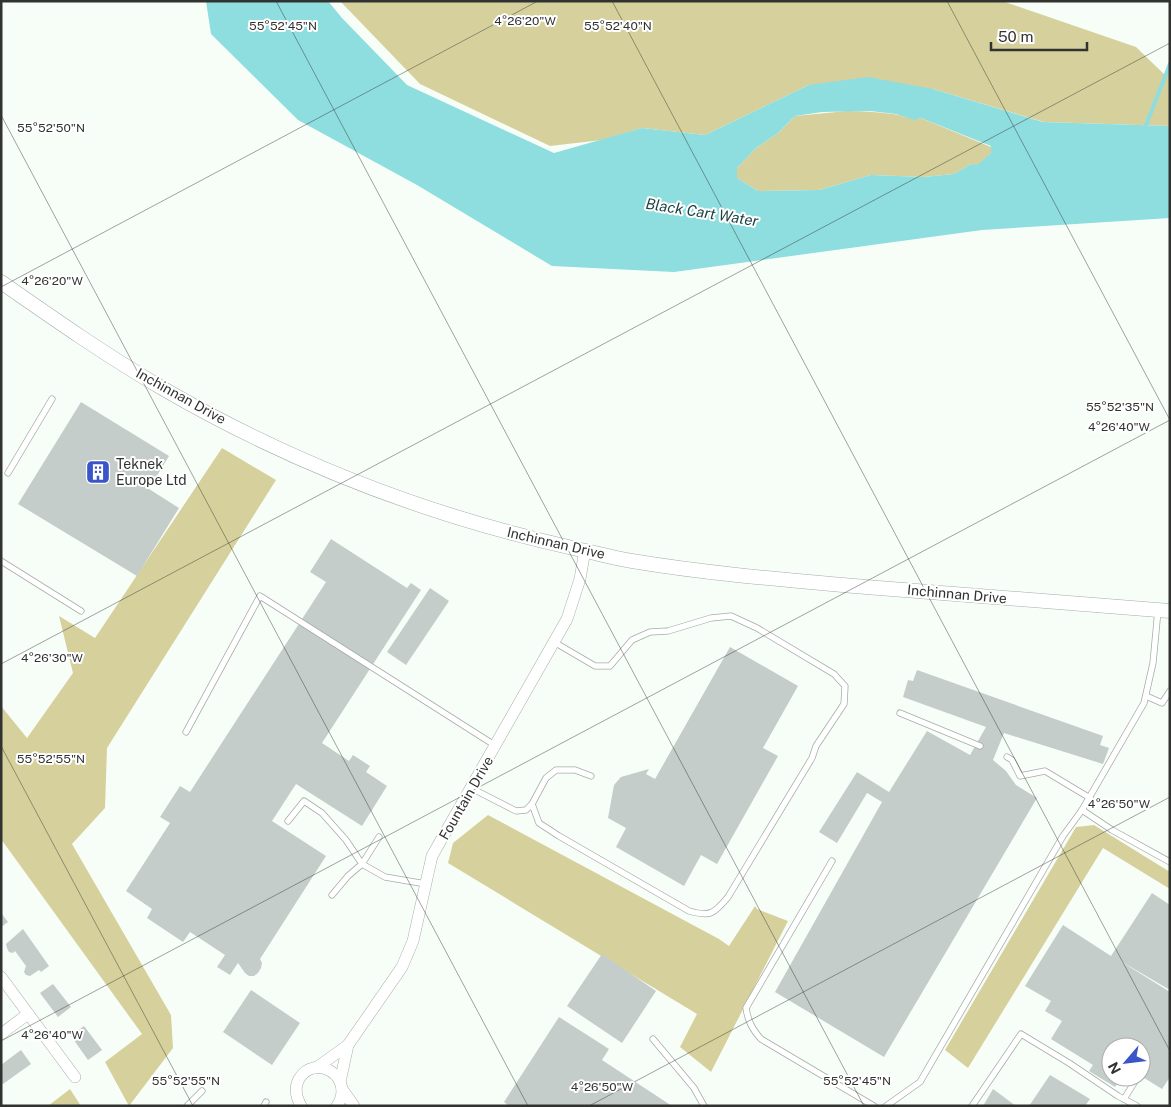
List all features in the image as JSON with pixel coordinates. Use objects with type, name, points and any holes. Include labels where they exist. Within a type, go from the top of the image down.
[{"type":"street","name":"Inchinnan Drive","points":[[2,283],[162,388],[209,414],[299,458],[434,510],[533,539],[629,560],[696,571],[1164,611]]},
{"type":"street","name":"Fountain Drive","points":[[298,1103],[296,1090],[302,1075],[308,1070],[316,1068],[348,1045],[402,967],[413,941],[432,856],[568,619],[580,578],[585,550]]},
{"type":"street","points":[[1,977],[76,1076]]},
{"type":"street","points":[[1,1034],[28,1014]]},
{"type":"street","name":"Fountain Drive","points":[[337,1106],[342,1095],[341,1085],[348,1045]]},
{"type":"street","points":[[316,1068],[324,1068],[331,1071],[354,1106]]},
{"type":"lane","points":[[8,473],[52,399]]},
{"type":"lane","points":[[1,561],[81,611]]},
{"type":"lane","points":[[186,732],[260,596],[496,746]]},
{"type":"lane","points":[[886,1106],[920,1082],[1063,836],[1090,798],[1144,703],[1164,611]]},
{"type":"lane","points":[[532,804],[539,823],[559,836],[689,911],[701,915],[716,912],[728,898],[812,758],[816,746],[844,704],[845,686],[834,674],[757,628],[731,616],[711,618],[668,631],[650,632],[632,640],[610,666],[595,666],[554,642]]},
{"type":"lane","points":[[1146,696],[1162,703],[1170,691]]},
{"type":"lane","points":[[900,713],[980,746]]},
{"type":"lane","points":[[1006,757],[1012,760],[1020,776],[1045,771],[1090,798]]},
{"type":"lane","points":[[472,788],[516,811],[526,810],[532,804],[546,778],[556,770],[576,770],[591,776]]},
{"type":"lane","points":[[288,820],[304,801],[322,813],[346,840],[362,864],[384,877],[426,884]]},
{"type":"lane","points":[[1082,810],[1112,830],[1170,862]]},
{"type":"lane","points":[[332,895],[348,876],[362,864],[379,837]]},
{"type":"lane","points":[[832,861],[746,1008],[750,1024],[761,1039],[874,1106]]},
{"type":"lane","points":[[972,1106],[1020,1034],[1137,1106]]},
{"type":"lane","points":[[653,1039],[694,1088],[704,1106]]},
{"type":"lane","points":[[1124,1099],[1132,1087]]},
{"type":"lane","points":[[188,1106],[202,1091]]},
{"type":"shaded area","points":[[340,1],[1002,1],[1136,47],[1165,75],[1170,64],[1170,126],[1044,122],[933,89],[809,85],[705,135],[642,128],[602,140],[550,146],[420,84]]},
{"type":"shaded area","points":[[847,111],[881,113],[914,119],[921,118],[991,147],[991,153],[977,166],[971,164],[954,174],[924,177],[871,175],[819,190],[758,191],[737,178],[737,168],[756,148],[778,133],[795,116]]},
{"type":"shaded area","points":[[222,448],[276,480],[107,748],[105,808],[72,844],[171,1015],[173,1048],[129,1106],[105,1062],[142,1034],[1,839],[1,706],[27,738],[73,673],[59,616],[95,638]]},
{"type":"shaded area","points":[[488,815],[729,946],[755,906],[757,909],[788,921],[711,1072],[680,1047],[697,1014],[448,863],[453,843]]},
{"type":"shaded area","points":[[1094,825],[1170,872],[1170,889],[1103,848],[968,1068],[945,1050],[1076,827]]},
{"type":"shaded area","points":[[70,1089],[81,1106],[48,1106]]},
{"type":"water","name":"Black Cart Water","points":[[206,1],[328,1],[407,85],[554,153],[642,128],[705,135],[809,85],[868,77],[933,89],[1043,122],[1170,126],[1170,218],[982,230],[674,272],[552,266],[417,185],[298,120],[211,34]],"holes":[[[870,111],[896,114],[914,120],[921,118],[991,146],[991,153],[977,165],[971,164],[954,174],[924,177],[871,175],[819,190],[758,191],[737,178],[737,168],[756,148],[778,133],[795,116],[822,112]]]},
{"type":"building","name":"Teknek Europe Ltd","points":[[81,402],[169,456],[149,489],[179,508],[137,576],[18,504]]},
{"type":"building","points":[[331,539],[407,588],[411,583],[421,590],[322,743],[349,761],[353,755],[370,766],[366,772],[387,786],[362,826],[296,784],[272,821],[326,856],[260,959],[262,963],[258,973],[254,976],[249,976],[238,963],[230,975],[217,967],[225,955],[190,932],[183,942],[147,918],[152,909],[126,891],[170,823],[160,817],[180,786],[190,792],[326,582],[310,572]]},
{"type":"building","points":[[430,588],[449,601],[406,665],[387,652]]},
{"type":"building","points":[[730,647],[798,686],[763,748],[778,756],[717,864],[701,855],[684,886],[616,847],[626,828],[608,818],[614,785],[621,777],[649,769],[646,774],[655,779]]},
{"type":"building","points":[[917,670],[1103,736],[1100,745],[1109,748],[1103,764],[1004,733],[993,760],[1006,771],[1016,785],[1037,798],[884,1057],[775,992],[882,802],[867,793],[837,843],[819,832],[857,772],[889,792],[927,731],[970,755],[986,727],[903,697],[908,680],[913,681]]},
{"type":"building","points":[[1152,893],[1170,905],[1170,990],[1117,959],[1170,992],[1170,1077],[1162,1089],[1151,1082],[1151,1037],[1101,1037],[1101,1078],[1089,1071],[1093,1065],[1051,1039],[1062,1021],[1045,1011],[1051,1001],[1025,986],[1063,925],[1111,956]]},
{"type":"building","points":[[1,913],[8,922],[1,927]]},
{"type":"building","points":[[23,929],[49,966],[41,972],[39,970],[30,976],[24,972],[26,966],[15,951],[13,953],[9,952],[6,944]]},
{"type":"building","points":[[602,954],[656,991],[622,1043],[567,1006]]},
{"type":"building","points":[[53,984],[71,1007],[58,1017],[40,993]]},
{"type":"building","points":[[251,990],[300,1023],[272,1065],[223,1032]]},
{"type":"building","points":[[559,1017],[609,1049],[602,1060],[672,1106],[509,1106],[504,1102]]},
{"type":"building","points":[[84,1026],[102,1050],[88,1060],[71,1036]]},
{"type":"building","points":[[21,1050],[31,1064],[3,1084],[1,1082],[1,1065]]},
{"type":"building","points":[[1050,1075],[1090,1099],[1085,1106],[1029,1106]]},
{"type":"building","points":[[993,1089],[1016,1106],[983,1106]]},
{"type":"waterway","points":[[1146,125],[1170,64]]},
{"type":"place","name":"Teknek Europe Ltd","points":[[98,472]]}]
